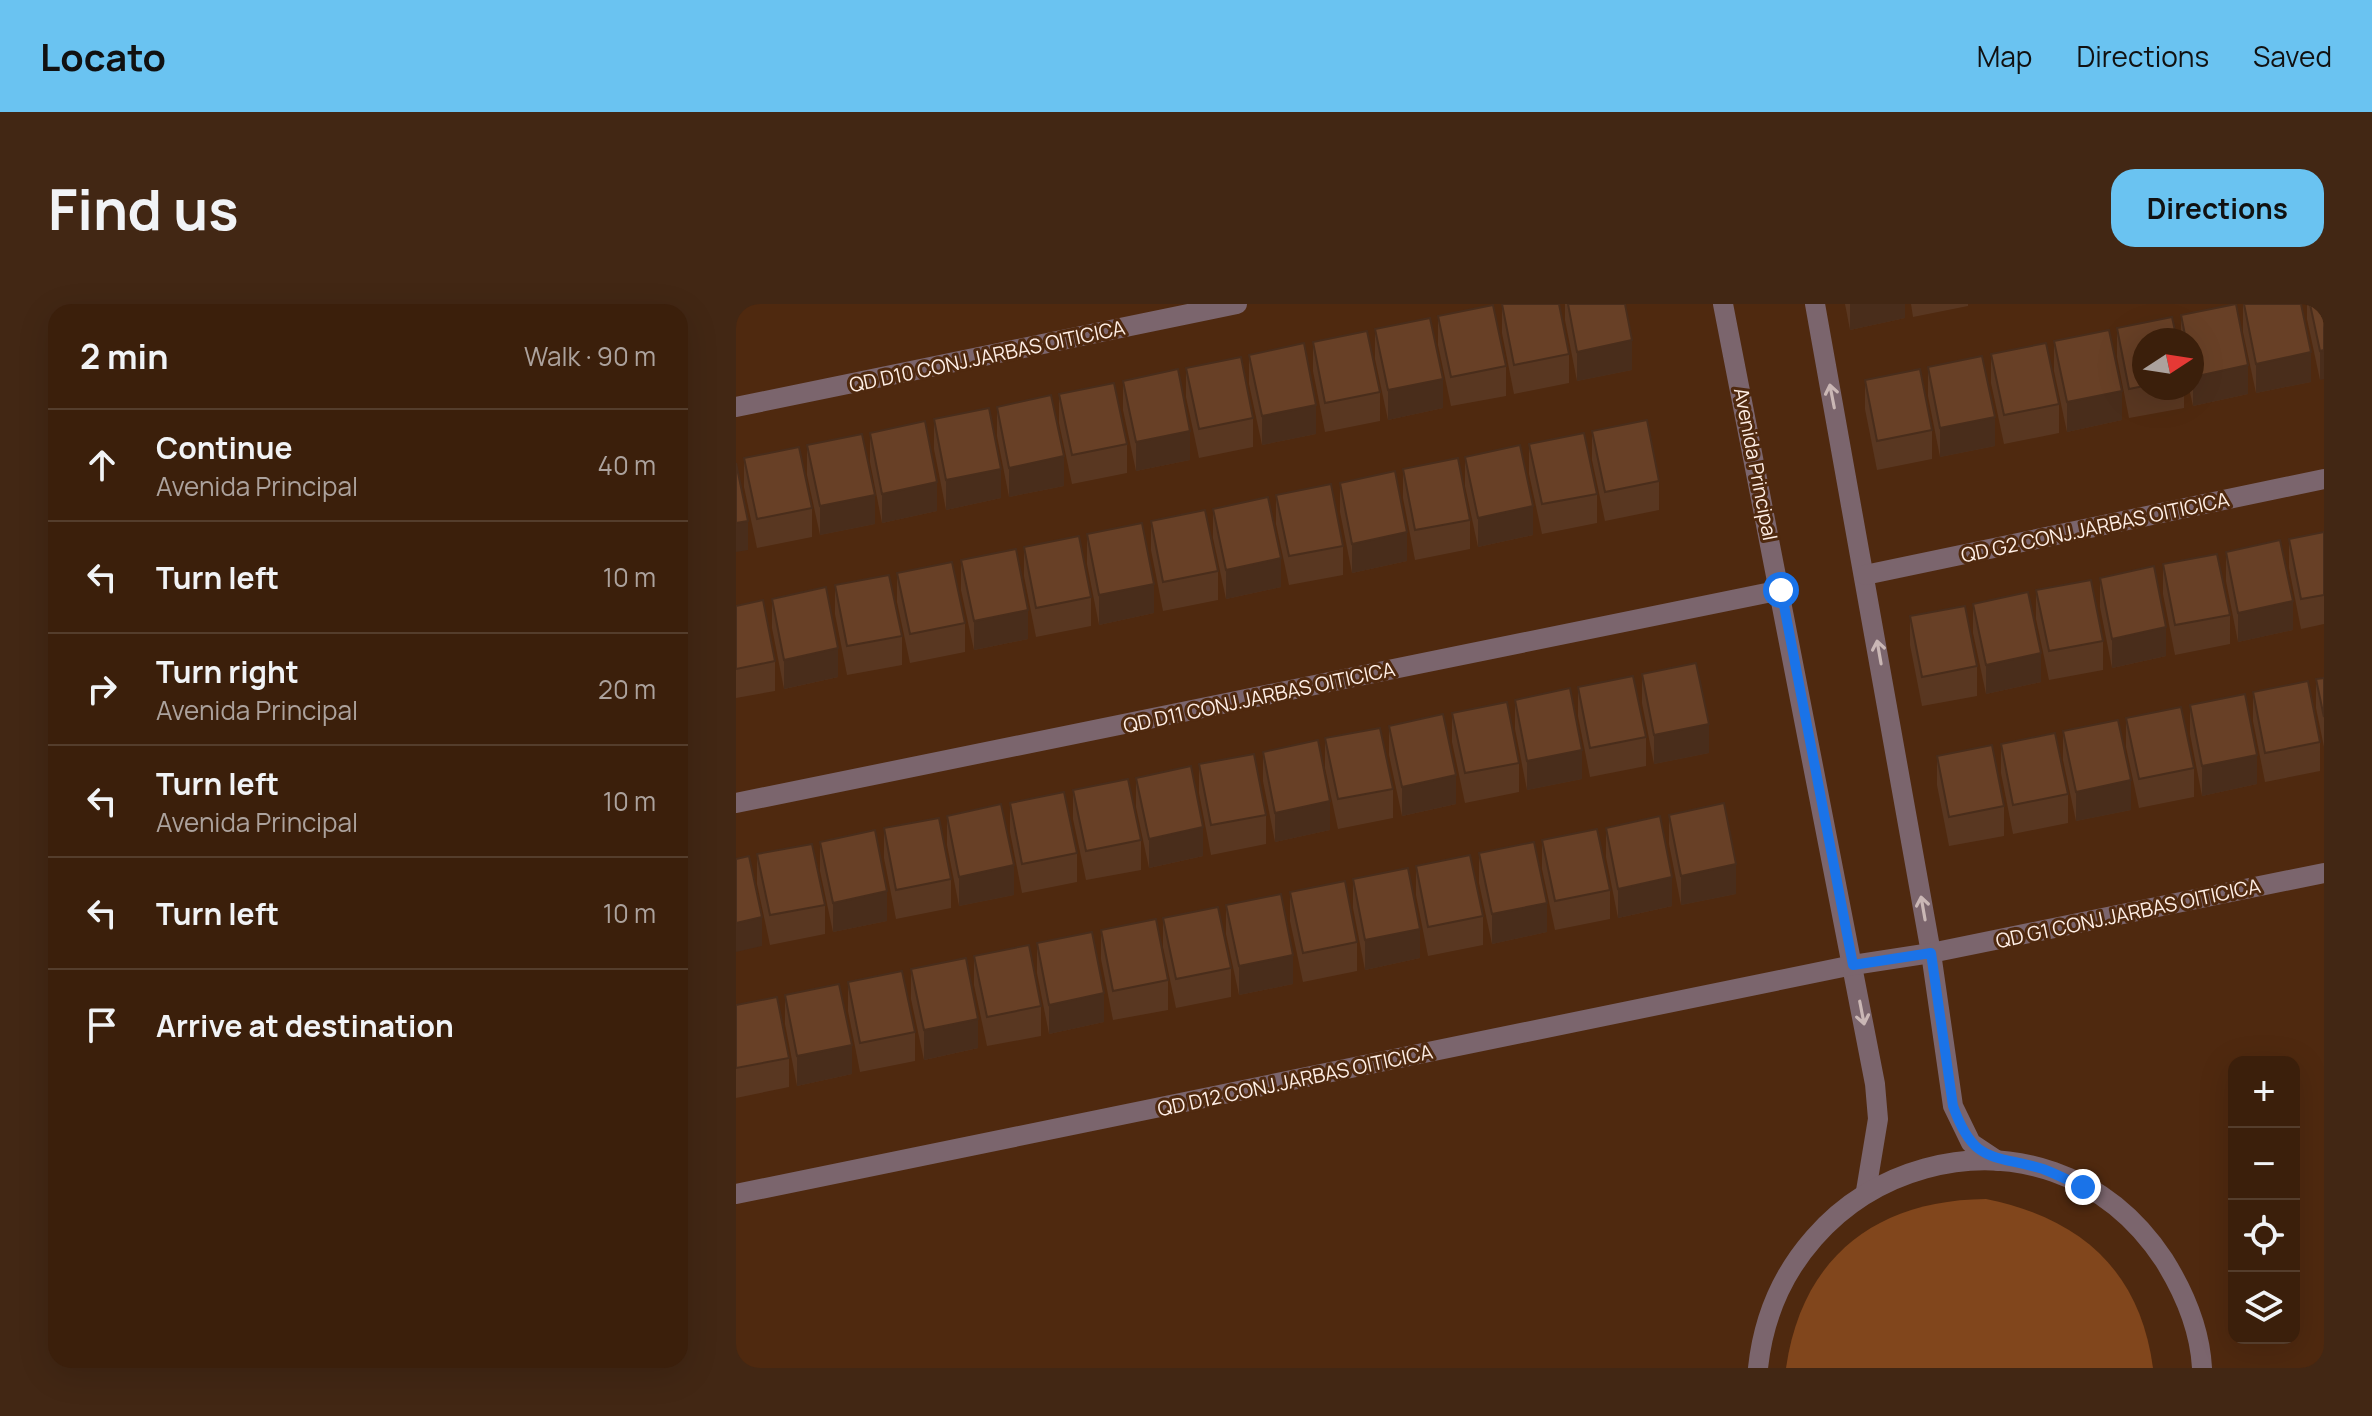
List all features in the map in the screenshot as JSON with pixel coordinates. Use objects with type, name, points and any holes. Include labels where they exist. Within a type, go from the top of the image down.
[{"type":"street","name":"QD D10 CONJ.JARBAS OITICICA","points":[[736,407],[1237,304]]},
{"type":"street","name":"Avenida Principal","points":[[1723,304],[1875,1084],[1878,1119],[1866,1191]]},
{"type":"street","points":[[1815,304],[1931,953],[1953,1106],[1960,1127],[1971,1143],[1998,1161]]},
{"type":"street","name":"QD G2 CONJ.JARBAS OITICICA","points":[[1865,575],[2324,479]]},
{"type":"street","name":"QD D11 CONJ.JARBAS OITICICA","points":[[736,803],[1781,590]]},
{"type":"street","name":"QD G1 CONJ.JARBAS OITICICA","points":[[1853,965],[1931,953],[2324,873]]},
{"type":"street","name":"QD D12 CONJ.JARBAS OITICICA","points":[[736,1194],[1853,965]]},
{"type":"street","points":[[1758,1368],[1761,1334],[1777,1291],[1799,1252],[1830,1218],[1866,1191],[1908,1172],[1952,1162],[1998,1161],[2042,1169],[2083,1187],[2120,1211],[2152,1242],[2176,1280],[2193,1320],[2202,1368]]},
{"type":"shaded area","points":[[1986,1199],[2050,1220],[2077,1235],[2100,1254],[2119,1276],[2135,1303],[2146,1333],[2153,1368],[1786,1368],[1795,1329],[1809,1295],[1827,1266],[1851,1242],[1879,1224],[1911,1210],[1946,1202]]},
{"type":"building","points":[[1502,304],[1559,304],[1569,354],[1514,365]]},
{"type":"building","points":[[1568,304],[1625,304],[1632,340],[1577,352]]},
{"type":"building","points":[[2236,304],[2248,365],[2204,375],[2204,328],[2184,328],[2181,315]]},
{"type":"building","points":[[2244,304],[2301,304],[2311,352],[2256,364]]},
{"type":"building","points":[[2310,304],[2324,304],[2324,350],[2320,351]]},
{"type":"building","points":[[1493,305],[1506,366],[1451,377],[1438,316]]},
{"type":"building","points":[[2172,317],[2174,328],[2132,328],[2132,388],[2129,389],[2117,328]]},
{"type":"building","points":[[1430,318],[1443,379],[1388,390],[1375,329]]},
{"type":"building","points":[[2109,330],[2122,391],[2067,402],[2054,341]]},
{"type":"building","points":[[1367,331],[1380,392],[1325,403],[1313,342]]},
{"type":"building","points":[[1304,343],[1316,405],[1262,416],[1249,355]]},
{"type":"building","points":[[2046,343],[2059,404],[2004,415],[1991,354]]},
{"type":"building","points":[[1982,356],[1995,417],[1940,428],[1928,367]]},
{"type":"building","points":[[1241,357],[1253,418],[1199,429],[1186,368]]},
{"type":"building","points":[[1178,369],[1190,431],[1136,442],[1123,381]]},
{"type":"building","points":[[1920,369],[1932,430],[1877,441],[1865,380]]},
{"type":"building","points":[[1114,383],[1127,444],[1072,455],[1059,394]]},
{"type":"building","points":[[1051,395],[1064,456],[1009,468],[997,407]]},
{"type":"building","points":[[989,408],[1001,469],[946,480],[934,419]]},
{"type":"building","points":[[1647,420],[1659,481],[1605,492],[1592,431]]},
{"type":"building","points":[[925,421],[937,482],[882,494],[870,433]]},
{"type":"building","points":[[1584,433],[1597,494],[1542,504],[1529,444]]},
{"type":"building","points":[[862,434],[875,495],[820,506],[807,445]]},
{"type":"building","points":[[1520,445],[1533,506],[1478,518],[1465,457]]},
{"type":"building","points":[[799,447],[812,508],[757,519],[744,458]]},
{"type":"building","points":[[1458,458],[1470,520],[1415,530],[1403,469]]},
{"type":"building","points":[[736,463],[748,521],[736,523]]},
{"type":"building","points":[[1395,471],[1407,532],[1352,544],[1340,483]]},
{"type":"building","points":[[1331,484],[1343,546],[1289,556],[1276,495]]},
{"type":"building","points":[[1268,497],[1281,558],[1226,570],[1213,509]]},
{"type":"building","points":[[1205,510],[1218,571],[1163,582],[1151,521]]},
{"type":"building","points":[[1142,523],[1154,584],[1099,595],[1087,534]]},
{"type":"building","points":[[2324,532],[2324,595],[2301,599],[2289,539]]},
{"type":"building","points":[[1079,536],[1091,597],[1036,608],[1024,547]]},
{"type":"building","points":[[2280,540],[2293,601],[2238,613],[2226,552]]},
{"type":"building","points":[[1016,549],[1028,610],[974,621],[961,560]]},
{"type":"building","points":[[2217,554],[2230,615],[2175,625],[2163,564]]},
{"type":"building","points":[[952,562],[965,623],[910,634],[897,573]]},
{"type":"building","points":[[2154,566],[2166,627],[2112,639],[2100,578]]},
{"type":"building","points":[[889,575],[902,636],[847,646],[835,585]]},
{"type":"building","points":[[2091,580],[2103,641],[2049,651],[2036,590]]},
{"type":"building","points":[[826,587],[838,648],[784,660],[772,599]]},
{"type":"building","points":[[2028,592],[2041,653],[1986,665],[1973,604]]},
{"type":"building","points":[[763,600],[775,661],[736,669],[736,606]]},
{"type":"building","points":[[1965,606],[1977,666],[1922,677],[1910,616]]},
{"type":"building","points":[[1696,663],[1709,724],[1654,735],[1642,674]]},
{"type":"building","points":[[1633,676],[1646,737],[1590,748],[1578,687]]},
{"type":"building","points":[[2324,678],[2324,717],[2316,679]]},
{"type":"building","points":[[2308,681],[2320,742],[2265,753],[2253,692]]},
{"type":"building","points":[[1570,688],[1582,750],[1527,761],[1515,700]]},
{"type":"building","points":[[2245,694],[2257,755],[2202,766],[2190,705]]},
{"type":"building","points":[[1507,702],[1519,763],[1465,773],[1452,713]]},
{"type":"building","points":[[2181,707],[2194,768],[2139,779],[2126,718]]},
{"type":"building","points":[[1443,714],[1456,775],[1402,787],[1389,726]]},
{"type":"building","points":[[2118,720],[2131,780],[2076,792],[2063,731]]},
{"type":"building","points":[[1380,728],[1393,789],[1338,799],[1325,738]]},
{"type":"building","points":[[2055,733],[2068,794],[2013,805],[2001,744]]},
{"type":"building","points":[[1318,740],[1330,801],[1275,813],[1263,752]]},
{"type":"building","points":[[1992,745],[2004,806],[1949,817],[1937,756]]},
{"type":"building","points":[[1254,754],[1266,815],[1211,825],[1199,764]]},
{"type":"building","points":[[1191,766],[1203,827],[1149,839],[1136,778]]},
{"type":"building","points":[[1128,779],[1141,840],[1086,851],[1073,790]]},
{"type":"building","points":[[1064,792],[1077,853],[1022,864],[1010,803]]},
{"type":"building","points":[[1724,803],[1736,864],[1681,876],[1669,815]]},
{"type":"building","points":[[1001,804],[1014,865],[959,877],[947,816]]},
{"type":"building","points":[[1660,816],[1672,877],[1618,889],[1606,828]]},
{"type":"building","points":[[939,818],[951,879],[896,890],[884,828]]},
{"type":"building","points":[[1597,829],[1610,890],[1555,901],[1542,840]]},
{"type":"building","points":[[875,830],[887,891],[833,903],[820,842]]},
{"type":"building","points":[[1534,842],[1547,903],[1492,914],[1479,853]]},
{"type":"building","points":[[812,844],[825,905],[770,915],[757,854]]},
{"type":"building","points":[[1470,855],[1483,916],[1428,927],[1416,866]]},
{"type":"building","points":[[749,856],[762,917],[736,923],[736,859]]},
{"type":"building","points":[[1408,868],[1420,929],[1365,940],[1353,879]]},
{"type":"building","points":[[1345,881],[1357,942],[1303,953],[1290,892]]},
{"type":"building","points":[[1281,894],[1293,955],[1239,966],[1226,905]]},
{"type":"building","points":[[1218,907],[1231,968],[1176,979],[1163,918]]},
{"type":"building","points":[[1156,919],[1168,980],[1113,991],[1101,930]]},
{"type":"building","points":[[1092,932],[1104,993],[1049,1005],[1037,943]]},
{"type":"building","points":[[1029,945],[1041,1006],[987,1017],[974,956]]},
{"type":"building","points":[[966,958],[978,1019],[924,1030],[911,969]]},
{"type":"building","points":[[902,971],[915,1032],[860,1043],[848,982]]},
{"type":"building","points":[[839,984],[852,1045],[797,1056],[785,995]]},
{"type":"building","points":[[777,997],[789,1058],[736,1068],[736,1005]]},
{"type":"route","points":[[1781,590],[1853,965],[1931,953],[1953,1106],[1960,1127],[1971,1143],[1998,1161],[2042,1169],[2083,1187]]}]
